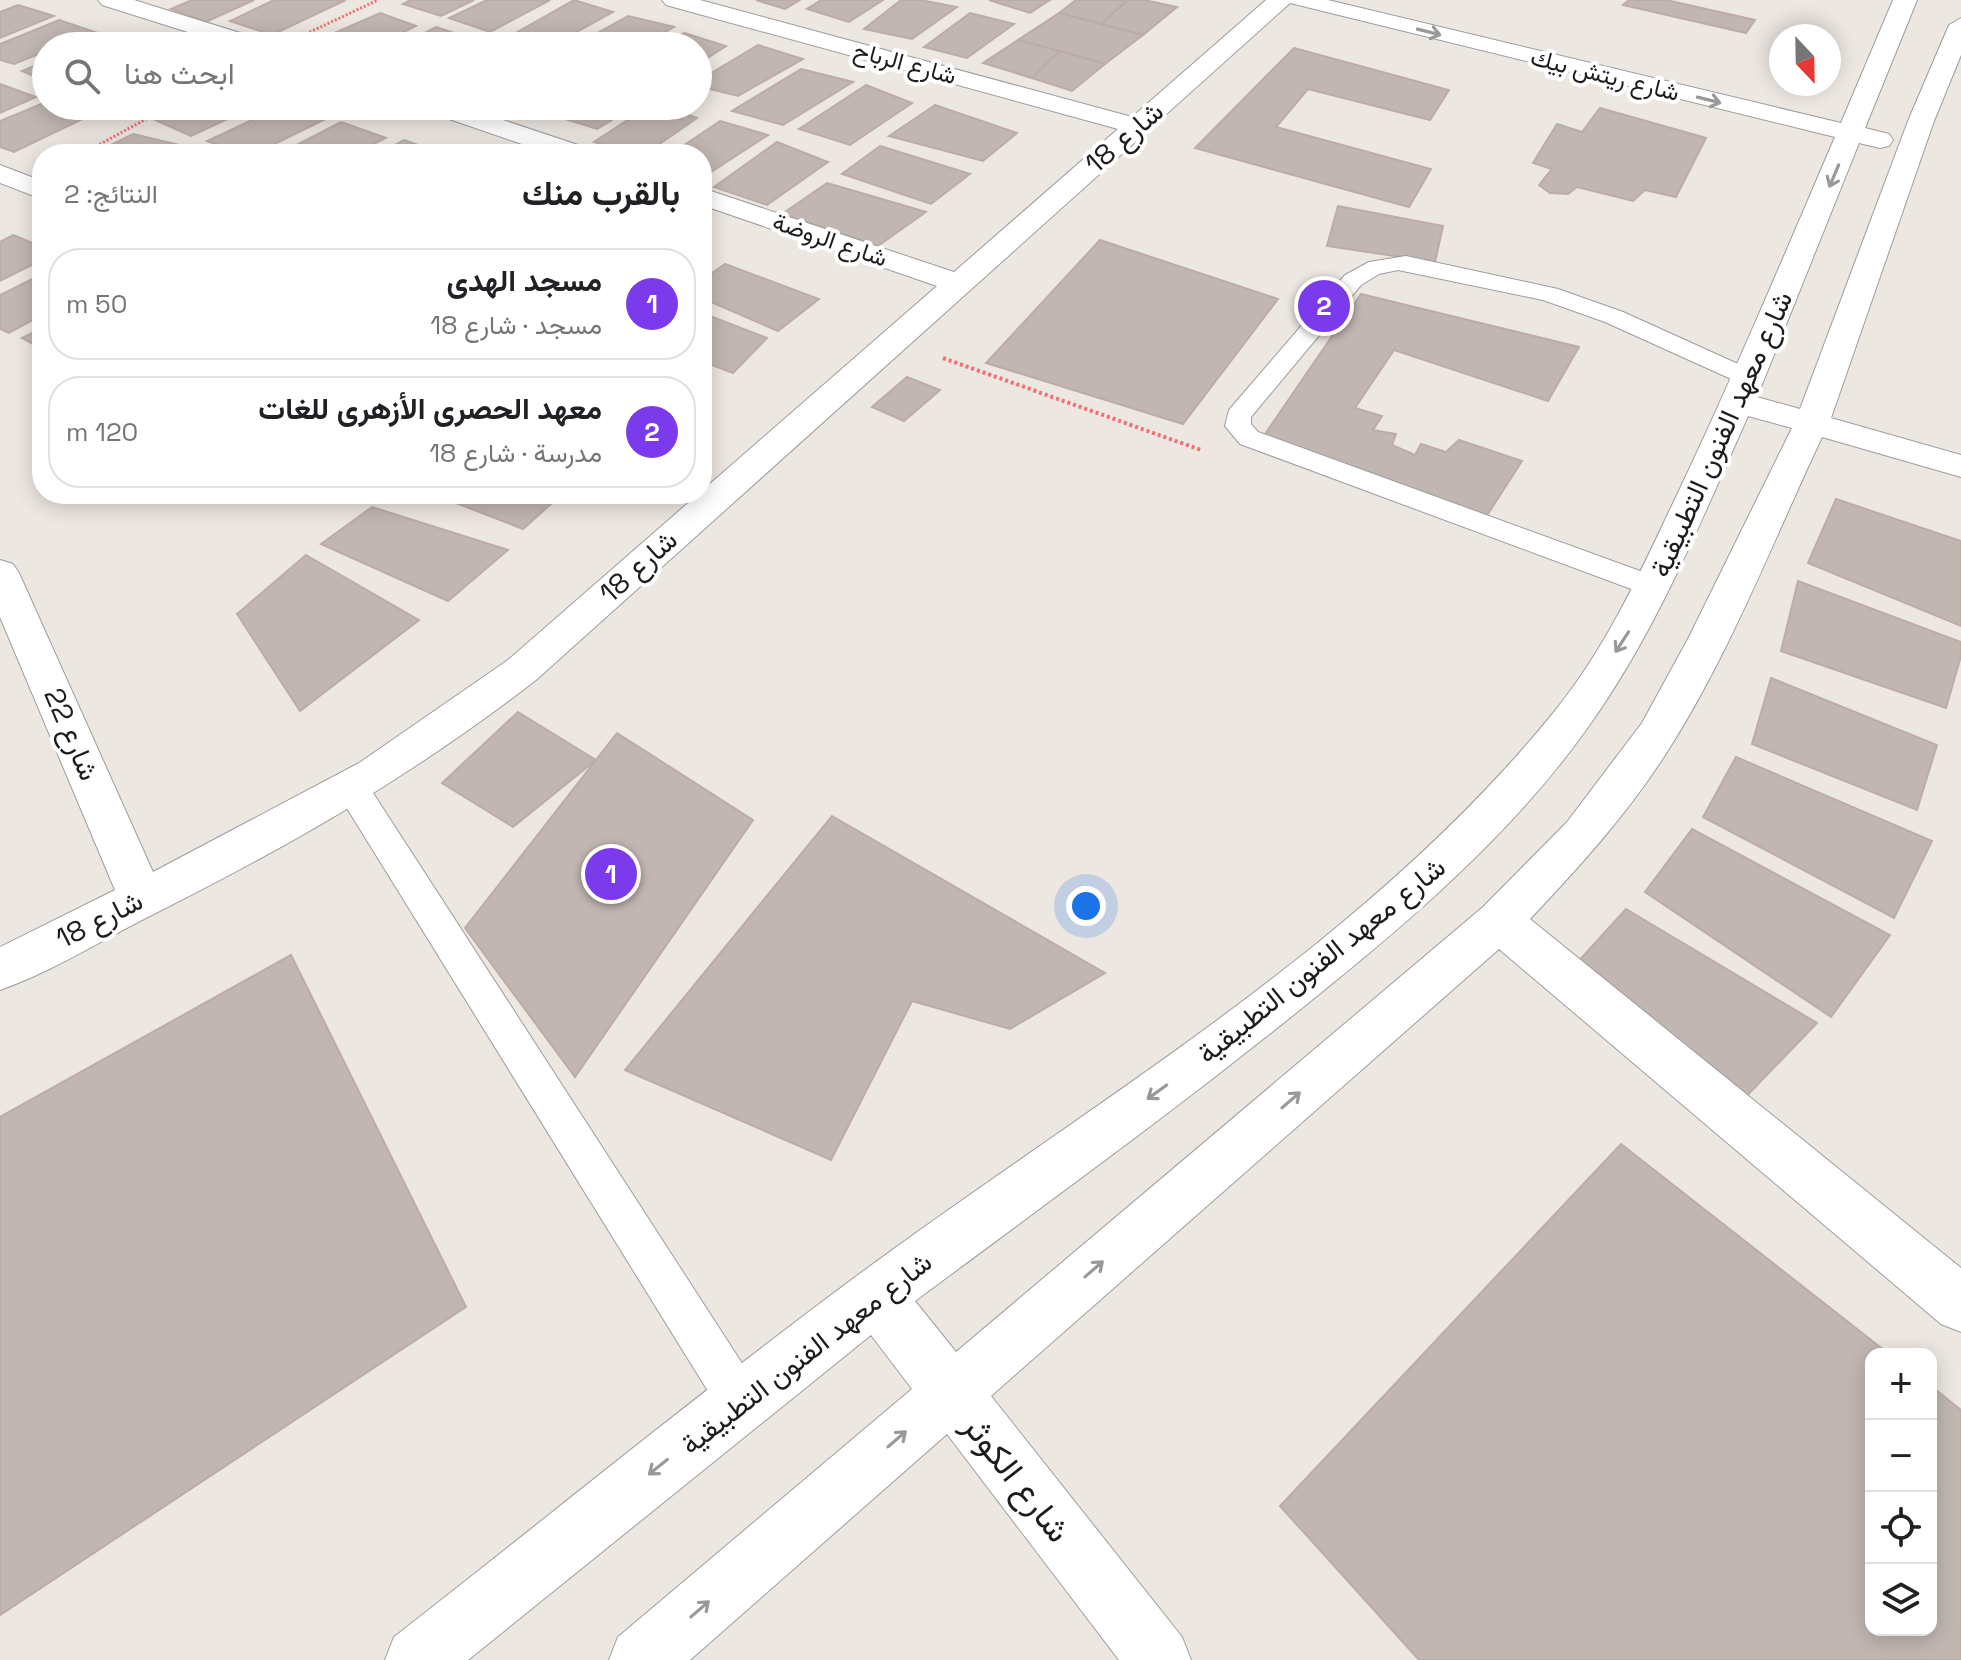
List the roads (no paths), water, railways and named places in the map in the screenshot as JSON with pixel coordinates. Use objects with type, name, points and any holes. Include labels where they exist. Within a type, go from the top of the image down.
[{"type":"street","points":[[110,0],[212,32]]},
{"type":"street","name":"شارع الرباح","points":[[674,0],[1137,126]]},
{"type":"street","name":"شارع 18","points":[[712,500],[1280,0]]},
{"type":"street","name":"شارع ريتش بيك","points":[[1299,0],[1395,8],[1632,55]]},
{"type":"street","name":"شارع معهد الفنون التطبيقية","points":[[641,1660],[1499,921],[1583,834],[1657,734],[1709,637],[1812,423],[1905,0]]},
{"type":"street","name":"شارع ريتش بيك","points":[[1395,8],[1879,120]]},
{"type":"street","name":"شارع معهد الفنون التطبيقية","points":[[417,1660],[876,1296],[1219,1046],[1363,932],[1481,825],[1571,720],[1636,621],[1744,390],[1879,120],[1961,25]]},
{"type":"street","points":[[476,120],[547,144]]},
{"type":"street","points":[[0,173],[32,187]]},
{"type":"street","name":"شارع الروضة","points":[[712,199],[958,283]]},
{"type":"street","points":[[1744,390],[1812,423],[1961,466]]},
{"type":"street","points":[[712,466],[738,477]]},
{"type":"street","name":"شارع 18","points":[[0,970],[249,845],[352,788],[444,730],[522,670],[708,504]]},
{"type":"street","name":"شارع 22","points":[[0,573],[141,897]]},
{"type":"street","points":[[1499,921],[1961,1304]]},
{"type":"street","name":"شارع الكوثر","points":[[876,1296],[1159,1660]]},
{"type":"lane","points":[[1652,586],[1249,438],[1238,426],[1238,416],[1353,280],[1363,272],[1406,263],[1550,294],[1614,317],[1744,390]]},
{"type":"lane","points":[[352,788],[740,1401]]},
{"type":"place","name":"معهد الحصرى الأزهرى للغات","points":[[1324,306]]},
{"type":"place","name":"مسجد الهدى","points":[[611,874]]}]
